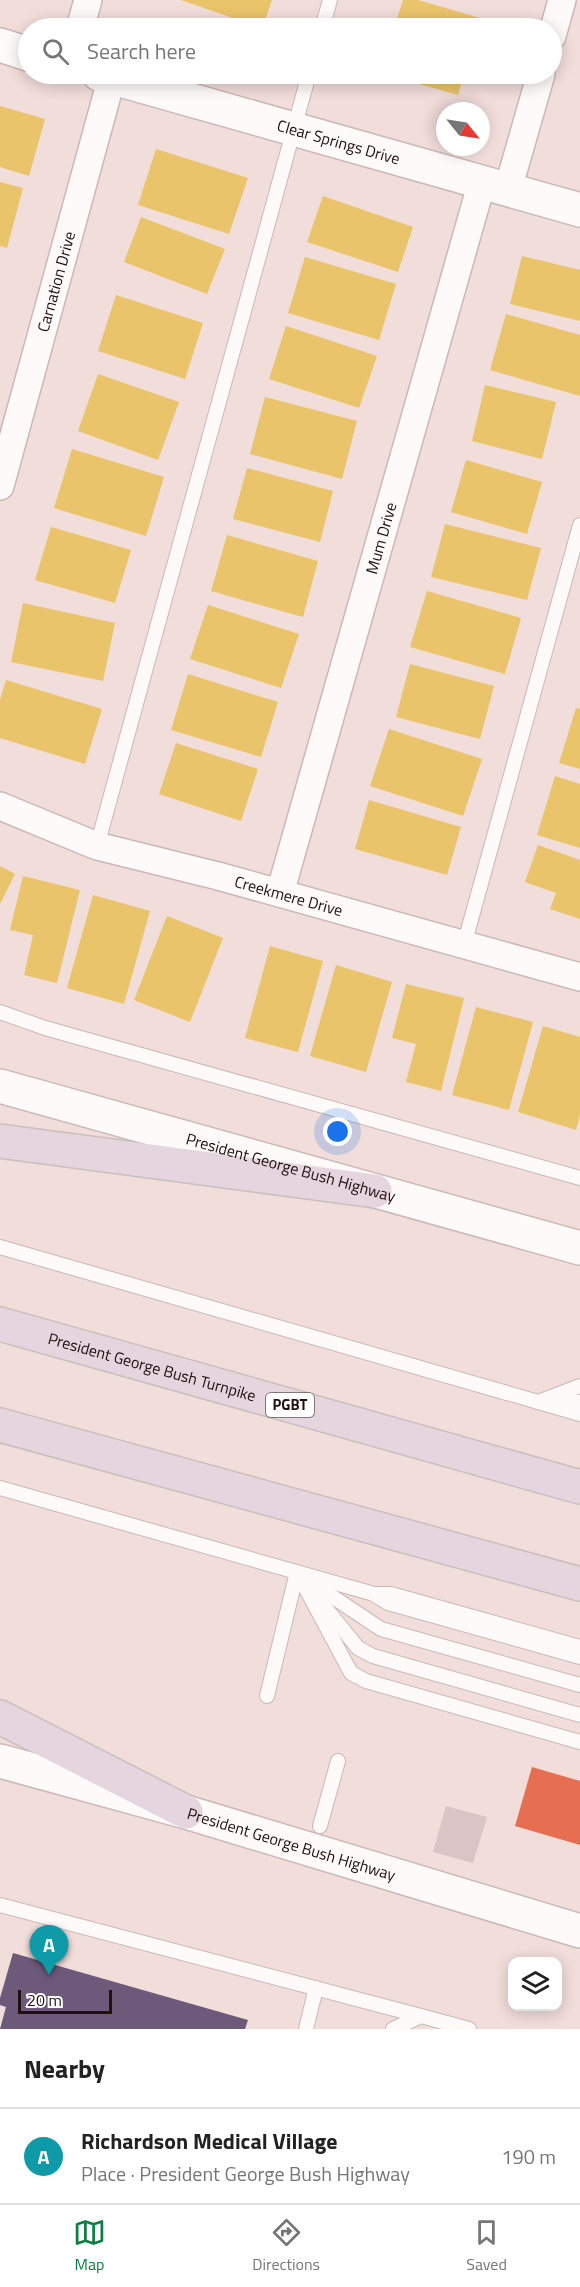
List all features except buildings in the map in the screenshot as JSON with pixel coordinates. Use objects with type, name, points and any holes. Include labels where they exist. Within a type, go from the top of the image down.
[{"type":"highway","points":[[0,1141],[375,1191]]},
{"type":"highway","name":"President George Bush Turnpike","points":[[0,1324],[580,1487]]},
{"type":"highway","points":[[0,1425],[580,1584]]},
{"type":"highway","points":[[0,1717],[186,1812]]},
{"type":"main road","points":[[0,45],[18,51]]},
{"type":"main road","name":"Clear Springs Drive","points":[[136,84],[580,210]]},
{"type":"main road","name":"President George Bush Highway","points":[[0,1086],[580,1248]]},
{"type":"main road","name":"President George Bush Highway","points":[[0,1761],[186,1812],[580,1931]]},
{"type":"street","points":[[83,18],[88,0]]},
{"type":"street","points":[[557,18],[562,0]]},
{"type":"street","name":"Carnation Drive","points":[[0,486],[103,84]]},
{"type":"street","name":"Mum Drive","points":[[280,893],[495,186],[537,84]]},
{"type":"street","name":"Creekmere Drive","points":[[0,806],[97,846],[280,893],[580,977]]},
{"type":"lane","points":[[325,18],[330,0]]},
{"type":"lane","points":[[97,846],[306,84]]},
{"type":"lane","points":[[464,945],[580,525]]},
{"type":"lane","points":[[0,1012],[45,1028],[580,1178]]},
{"type":"lane","points":[[0,1247],[580,1414]]},
{"type":"lane","points":[[538,1402],[580,1386]]},
{"type":"lane","points":[[538,1402],[580,1393]]},
{"type":"lane","points":[[538,1402],[580,1402]]},
{"type":"lane","points":[[0,1488],[374,1594],[391,1594],[580,1647]]},
{"type":"lane","points":[[297,1572],[366,1621],[381,1629],[580,1685]]},
{"type":"lane","points":[[267,1696],[297,1572]]},
{"type":"lane","points":[[297,1572],[358,1648],[373,1656],[580,1715]]},
{"type":"lane","points":[[297,1572],[351,1673],[366,1681],[580,1742]]},
{"type":"lane","points":[[374,1594],[388,1603],[580,1657]]},
{"type":"lane","points":[[320,1826],[338,1761]]},
{"type":"lane","points":[[0,1905],[468,2029]]},
{"type":"lane","points":[[306,2029],[316,1988]]},
{"type":"lane","points":[[393,2029],[421,2016]]},
{"type":"place","name":"Richardson Medical Village","points":[[49,1975]]}]
